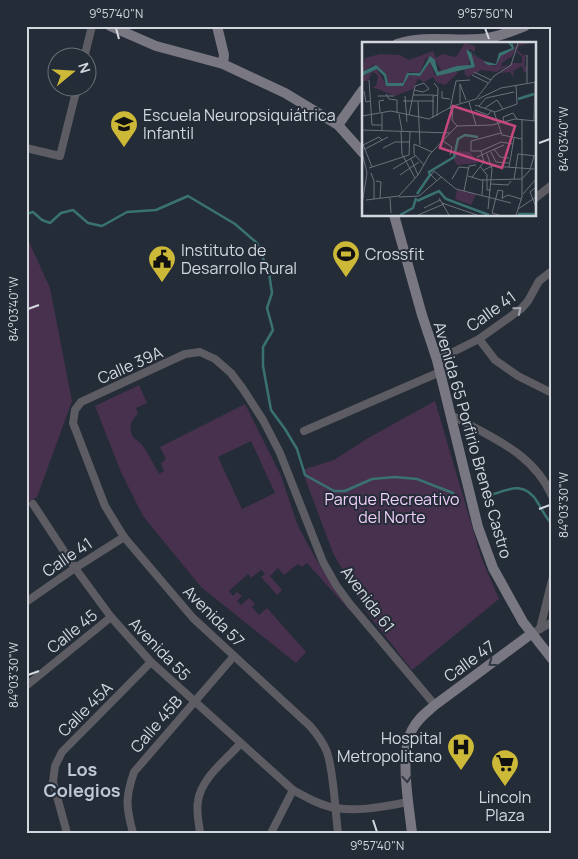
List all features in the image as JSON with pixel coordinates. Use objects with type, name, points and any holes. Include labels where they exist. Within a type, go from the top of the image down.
[{"type":"main road","points":[[110,26],[156,46],[224,64],[284,92],[338,125],[362,153]]},
{"type":"main road","points":[[217,26],[222,44],[224,64]]},
{"type":"main road","points":[[404,42],[411,40],[463,41],[481,39],[503,35],[525,26]]},
{"type":"main road","points":[[203,59],[214,53],[222,44]]},
{"type":"main road","points":[[338,125],[362,91]]},
{"type":"main road","name":"Avenida 65 Porfirio Brenes Castro","points":[[394,216],[440,372],[478,527],[493,568],[522,622],[536,632],[552,659]]},
{"type":"main road","name":"Calle 47","points":[[409,802],[406,746],[411,731],[422,716],[536,632]]},
{"type":"main road","points":[[409,802],[412,833]]},
{"type":"street","points":[[86,48],[92,26]]},
{"type":"street","points":[[26,148],[60,156],[74,98]]},
{"type":"street","points":[[536,197],[552,185]]},
{"type":"street","name":"Calle 41","points":[[436,360],[478,339],[521,309],[539,282],[552,271]]},
{"type":"street","points":[[478,339],[495,360],[518,376],[552,393]]},
{"type":"street","name":"Calle 39A","points":[[75,410],[81,402],[185,354],[200,352]]},
{"type":"street","name":"Avenida 61","points":[[200,352],[215,359],[231,374],[263,420],[280,453],[323,562],[336,585],[435,705]]},
{"type":"street","points":[[304,431],[440,372]]},
{"type":"street","name":"Avenida 57","points":[[75,410],[73,423],[80,444],[105,506],[124,537],[193,618],[320,737],[330,764],[338,833]]},
{"type":"street","points":[[450,415],[519,453],[542,477],[552,496]]},
{"type":"street","name":"Avenida 55","points":[[33,504],[74,568],[111,617],[151,662],[293,790],[335,808],[364,810],[409,802]]},
{"type":"street","name":"Calle 41","points":[[26,602],[74,568],[124,537]]},
{"type":"street","points":[[536,632],[552,580]]},
{"type":"street","name":"Calle 45","points":[[26,686],[111,617]]},
{"type":"street","name":"Calle 47","points":[[536,632],[552,622]]},
{"type":"street","name":"Calle 45B","points":[[134,833],[128,813],[127,792],[134,772],[234,656]]},
{"type":"street","name":"Calle 45A","points":[[67,833],[53,782],[55,766],[62,752],[151,662]]},
{"type":"street","points":[[200,833],[198,801],[201,789],[206,780],[240,744]]},
{"type":"street","points":[[271,833],[293,790]]},
{"type":"green space","points":[[26,235],[50,288],[72,401],[37,497],[26,504]]},
{"type":"green space","points":[[139,385],[147,403],[136,408],[138,414],[132,422],[131,432],[134,438],[143,446],[159,474],[164,471],[161,463],[166,459],[160,447],[245,404],[281,476],[298,526],[318,563],[352,613],[307,563],[302,567],[298,564],[284,575],[278,568],[270,576],[282,590],[277,595],[261,577],[265,574],[261,570],[251,578],[248,574],[229,591],[233,596],[237,592],[242,596],[237,601],[241,605],[249,598],[255,604],[252,607],[259,615],[267,608],[306,652],[296,663],[201,587],[143,516],[121,472],[95,406]],"holes":[[[251,441],[275,493],[242,509],[218,457]]]},
{"type":"green space","name":"Parque Recreativo del Norte","points":[[435,401],[481,557],[499,599],[412,670],[368,614],[333,553],[302,470],[334,460],[368,438]]},
{"type":"waterway","points":[[26,214],[33,212],[42,220],[50,223],[61,213],[73,210],[88,223],[102,226],[127,212],[156,210],[188,196],[235,224],[257,243],[269,273],[272,293],[267,308],[273,330],[263,347],[263,366],[271,410],[297,449],[305,475],[334,491],[345,491],[372,479],[395,477],[417,479],[453,493]]},
{"type":"waterway","points":[[485,497],[514,488],[527,491],[533,496],[552,524]]},
{"type":"place","name":"Escuela Neuropsiquiátrica Infantil","points":[[124,148]]},
{"type":"place","name":"Crossfit","points":[[346,278]]},
{"type":"place","name":"Instituto de Desarrollo Rural","points":[[162,283]]},
{"type":"place","name":"Hospital Metropolitano","points":[[461,771]]},
{"type":"place","name":"Lincoln Plaza","points":[[505,787]]},
{"type":"district","name":"Los Colegios","points":[[82,780]]}]
